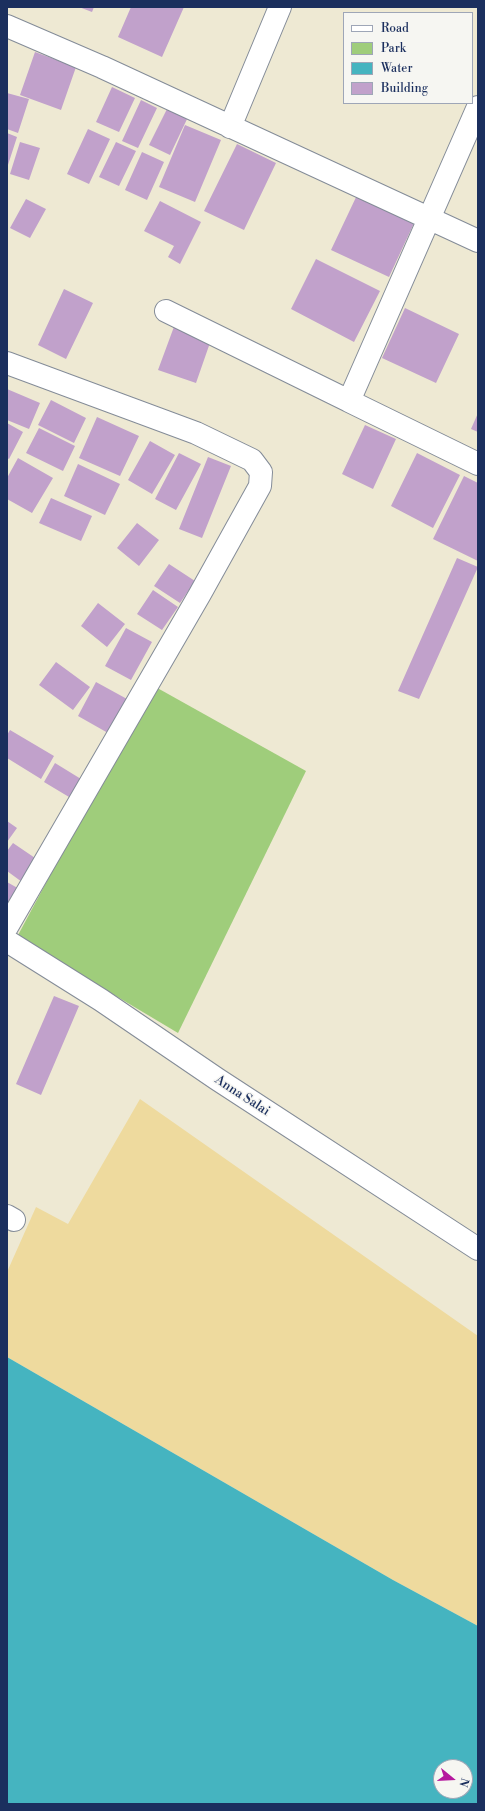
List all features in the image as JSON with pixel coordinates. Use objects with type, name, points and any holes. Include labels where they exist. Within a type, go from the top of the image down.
[{"type":"street","points":[[230,127],[280,7]]},
{"type":"street","points":[[7,26],[102,67],[478,241]]},
{"type":"street","points":[[349,400],[429,219],[476,119]]},
{"type":"street","points":[[166,311],[478,464]]},
{"type":"street","points":[[7,363],[196,432],[252,460],[261,472],[260,486],[200,594],[7,927]]},
{"type":"street","name":"Anna Salai","points":[[7,941],[101,1000],[217,1079],[478,1249]]},
{"type":"green space","points":[[152,685],[306,771],[178,1033],[17,937]]},
{"type":"sand","points":[[140,1099],[478,1336],[478,1626],[393,1580],[7,1357],[7,1272],[36,1207],[68,1224]]},
{"type":"water","points":[[7,1357],[393,1580],[478,1626],[478,1804],[7,1804]]},
{"type":"building","points":[[79,7],[94,7],[92,12]]},
{"type":"building","points":[[131,7],[184,7],[162,57],[118,37]]},
{"type":"building","points":[[35,52],[76,67],[61,110],[20,95]]},
{"type":"building","points":[[112,87],[135,98],[119,132],[96,122]]},
{"type":"building","points":[[7,93],[29,99],[18,133],[7,129]]},
{"type":"building","points":[[141,100],[157,108],[138,148],[122,141]]},
{"type":"building","points":[[168,107],[188,117],[170,155],[149,145]]},
{"type":"building","points":[[185,125],[221,140],[195,202],[159,187]]},
{"type":"building","points":[[88,129],[110,139],[89,184],[67,174]]},
{"type":"building","points":[[7,133],[17,137],[7,168]]},
{"type":"building","points":[[20,142],[40,148],[29,180],[10,174]]},
{"type":"building","points":[[116,142],[136,151],[119,186],[99,177]]},
{"type":"building","points":[[237,144],[276,163],[244,230],[204,211]]},
{"type":"building","points":[[142,152],[164,162],[147,200],[125,190]]},
{"type":"building","points":[[358,193],[415,221],[389,277],[331,250]]},
{"type":"building","points":[[26,199],[46,209],[30,238],[10,228]]},
{"type":"building","points":[[160,201],[201,222],[180,264],[168,257],[174,246],[144,231]]},
{"type":"building","points":[[316,259],[380,291],[354,342],[291,309]]},
{"type":"building","points":[[64,289],[93,303],[66,359],[38,345]]},
{"type":"building","points":[[405,308],[459,334],[436,383],[382,358]]},
{"type":"building","points":[[175,324],[212,337],[196,383],[158,370]]},
{"type":"building","points":[[7,389],[40,403],[29,429],[7,420]]},
{"type":"building","points":[[51,400],[86,418],[74,443],[38,425]]},
{"type":"building","points":[[478,413],[478,432],[471,429]]},
{"type":"building","points":[[97,417],[139,436],[120,476],[79,458]]},
{"type":"building","points":[[7,423],[23,432],[9,459],[7,458]]},
{"type":"building","points":[[365,425],[396,439],[373,489],[342,474]]},
{"type":"building","points":[[39,428],[75,446],[63,471],[26,453]]},
{"type":"building","points":[[150,441],[175,455],[152,494],[128,480]]},
{"type":"building","points":[[179,453],[201,464],[176,510],[155,499]]},
{"type":"building","points":[[417,453],[460,475],[433,528],[391,506]]},
{"type":"building","points":[[208,457],[231,466],[202,538],[179,529]]},
{"type":"building","points":[[18,458],[53,478],[32,513],[7,499],[7,478]]},
{"type":"building","points":[[78,464],[120,484],[105,515],[64,496]]},
{"type":"building","points":[[464,476],[478,483],[478,561],[433,539]]},
{"type":"building","points":[[51,498],[92,516],[81,541],[39,523]]},
{"type":"building","points":[[137,523],[159,540],[139,566],[117,548]]},
{"type":"building","points":[[457,558],[478,567],[419,699],[398,691]]},
{"type":"building","points":[[169,564],[195,581],[180,603],[154,586]]},
{"type":"building","points":[[153,590],[178,607],[162,630],[137,614]]},
{"type":"building","points":[[98,603],[125,624],[107,647],[81,626]]},
{"type":"building","points":[[126,628],[152,642],[131,680],[105,666]]},
{"type":"building","points":[[56,662],[90,687],[73,710],[39,685]]},
{"type":"building","points":[[96,682],[127,699],[108,733],[78,716]]},
{"type":"building","points":[[10,730],[54,756],[41,779],[7,758],[7,735]]},
{"type":"building","points":[[55,763],[81,779],[69,797],[44,782]]},
{"type":"building","points":[[7,821],[17,828],[7,842]]},
{"type":"building","points":[[13,843],[38,860],[22,882],[7,871],[7,851]]},
{"type":"building","points":[[7,882],[21,890],[7,913]]},
{"type":"building","points":[[54,996],[79,1006],[41,1095],[16,1084]]}]
